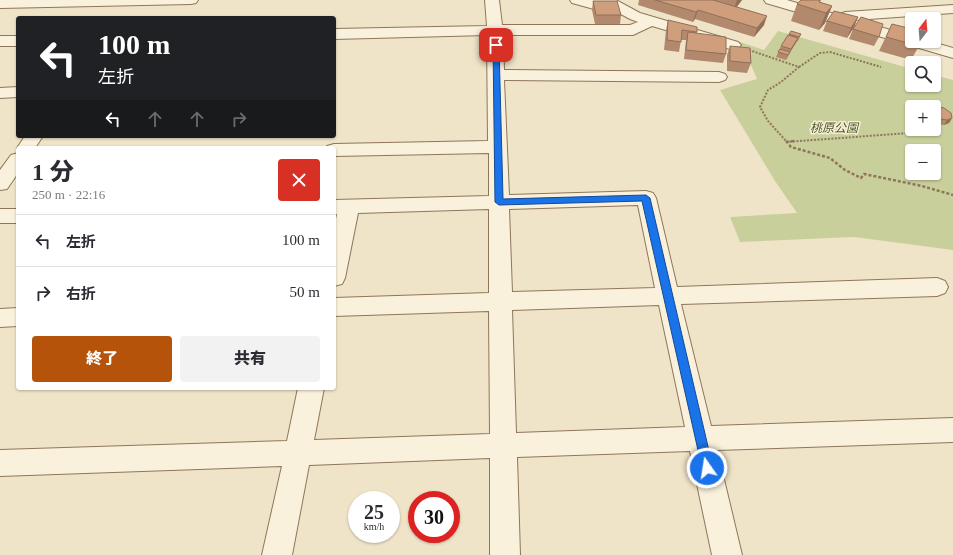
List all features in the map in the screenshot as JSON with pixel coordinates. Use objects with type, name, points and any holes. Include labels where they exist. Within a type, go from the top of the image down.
[{"type":"street","points":[[0,4],[191,0]]},
{"type":"street","points":[[492,0],[495,30],[498,147],[505,555]]},
{"type":"street","points":[[577,0],[594,5],[604,0],[635,16],[674,26],[733,45]]},
{"type":"street","points":[[771,0],[905,39]]},
{"type":"street","points":[[944,0],[953,8]]},
{"type":"street","points":[[119,16],[130,1]]},
{"type":"street","points":[[830,17],[953,8]]},
{"type":"street","points":[[336,34],[495,30],[633,30],[650,21]]},
{"type":"street","points":[[0,41],[16,41]]},
{"type":"street","points":[[936,48],[953,53]]},
{"type":"street","points":[[496,75],[719,77]]},
{"type":"street","points":[[0,93],[16,92]]},
{"type":"street","points":[[336,150],[498,147]]},
{"type":"street","points":[[0,157],[16,158]]},
{"type":"street","points":[[0,184],[16,161]]},
{"type":"street","points":[[336,257],[341,206],[646,198],[727,555]]},
{"type":"street","points":[[0,216],[16,216]]},
{"type":"street","points":[[336,307],[937,287]]},
{"type":"street","points":[[0,318],[16,317]]},
{"type":"street","points":[[277,555],[311,390]]},
{"type":"street","points":[[0,463],[953,430]]},
{"type":"path","points":[[733,45],[799,67]]},
{"type":"path","points":[[881,67],[830,52],[820,52],[781,82],[768,90],[760,108],[768,121],[791,147],[830,158],[846,170],[861,178],[864,174],[922,186],[953,195]]},
{"type":"path","points":[[786,142],[905,133]]},
{"type":"green space","name":"桃原公園","points":[[778,31],[905,67],[905,92],[941,92],[941,77],[953,80],[953,250],[854,237],[740,242],[730,217],[797,213],[775,181],[720,90],[757,79],[747,56],[729,49],[737,41],[764,50]]},
{"type":"building","points":[[655,0],[713,0],[767,16],[757,28],[698,10],[696,12]]},
{"type":"building","points":[[801,0],[820,0],[819,2],[832,6],[826,13],[797,4]]},
{"type":"building","points":[[593,1],[617,1],[621,15],[596,15]]},
{"type":"building","points":[[834,11],[858,17],[851,28],[827,21]]},
{"type":"building","points":[[861,17],[883,24],[879,37],[853,29]]},
{"type":"building","points":[[668,20],[697,27],[697,32],[682,30],[681,42],[667,40]]},
{"type":"building","points":[[892,24],[905,27],[905,42],[886,37]]},
{"type":"building","points":[[791,31],[801,34],[799,37],[789,34]]},
{"type":"building","points":[[688,32],[726,37],[726,54],[686,50]]},
{"type":"building","points":[[788,35],[798,38],[791,49],[781,46]]},
{"type":"building","points":[[730,46],[750,48],[751,63],[730,61]]},
{"type":"building","points":[[780,49],[790,52],[788,55],[778,52]]},
{"type":"building","points":[[941,107],[951,113],[952,118],[947,120],[941,119]]},
{"type":"route","points":[[496,45],[499,202],[646,198],[707,468]]}]
